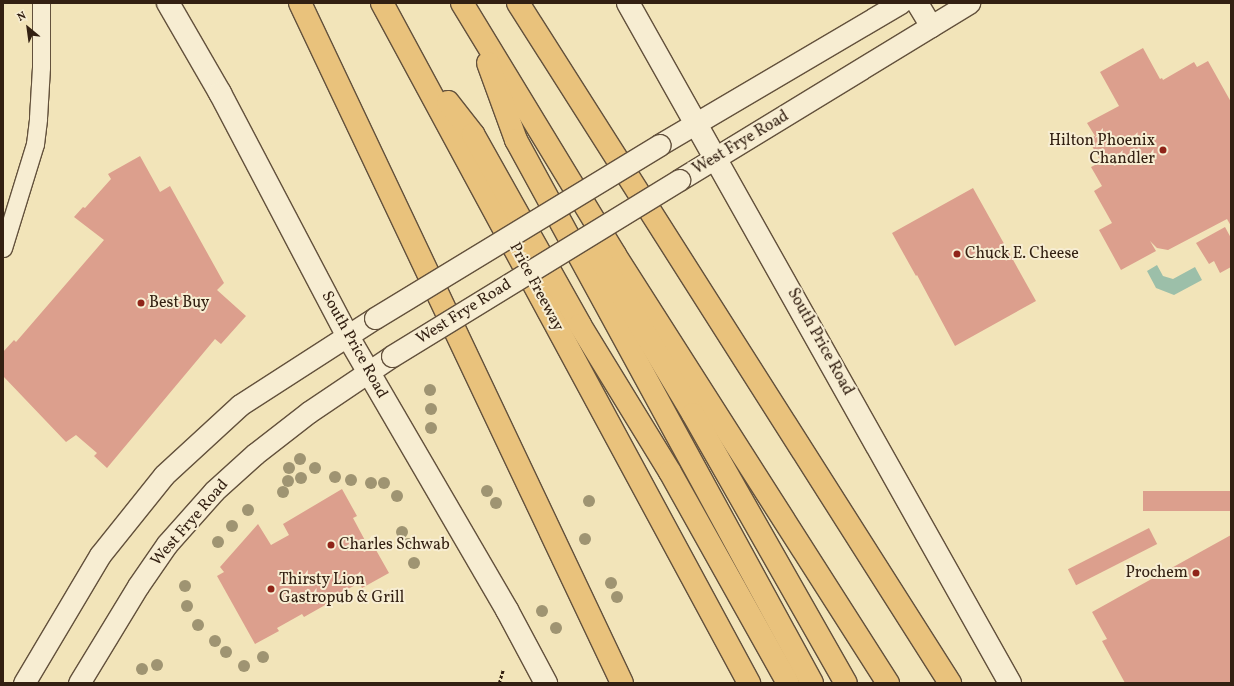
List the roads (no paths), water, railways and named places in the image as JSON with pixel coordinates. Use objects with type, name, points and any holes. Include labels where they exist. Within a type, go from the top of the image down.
[{"type":"highway","points":[[300,3],[622,683]]},
{"type":"highway","name":"Price Freeway","points":[[382,3],[688,572]]},
{"type":"highway","points":[[518,3],[950,683]]},
{"type":"highway","points":[[467,11],[516,140],[812,683]]},
{"type":"highway","points":[[467,11],[536,150],[689,407],[846,683]]},
{"type":"highway","points":[[467,11],[616,254],[888,683]]},
{"type":"highway","points":[[411,55],[473,134],[580,325],[670,472],[788,683]]},
{"type":"highway","points":[[688,572],[738,683]]},
{"type":"highway","points":[[688,572],[749,683]]},
{"type":"main road","name":"South Price Road","points":[[168,3],[220,93],[347,335],[507,610],[546,683]]},
{"type":"main road","name":"South Price Road","points":[[628,3],[1010,683]]},
{"type":"street","points":[[3,248],[35,144],[41,67],[41,3]]},
{"type":"street","points":[[24,683],[100,555],[164,475],[240,405],[347,335],[658,145],[697,124],[900,3]]},
{"type":"street","points":[[917,3],[931,26]]},
{"type":"street","name":"West Frye Road","points":[[79,683],[138,586],[167,544],[214,491],[255,454],[309,412],[392,356],[969,3]]},
{"type":"place","name":"Hilton Phoenix Chandler","points":[[1163,150]]},
{"type":"place","name":"Chuck E. Cheese","points":[[957,254]]},
{"type":"place","name":"Best Buy","points":[[141,303]]},
{"type":"place","name":"Charles Schwab","points":[[331,545]]},
{"type":"place","name":"Prochem","points":[[1196,573]]},
{"type":"place","name":"Thirsty Lion Gastropub & Grill","points":[[271,589]]}]
